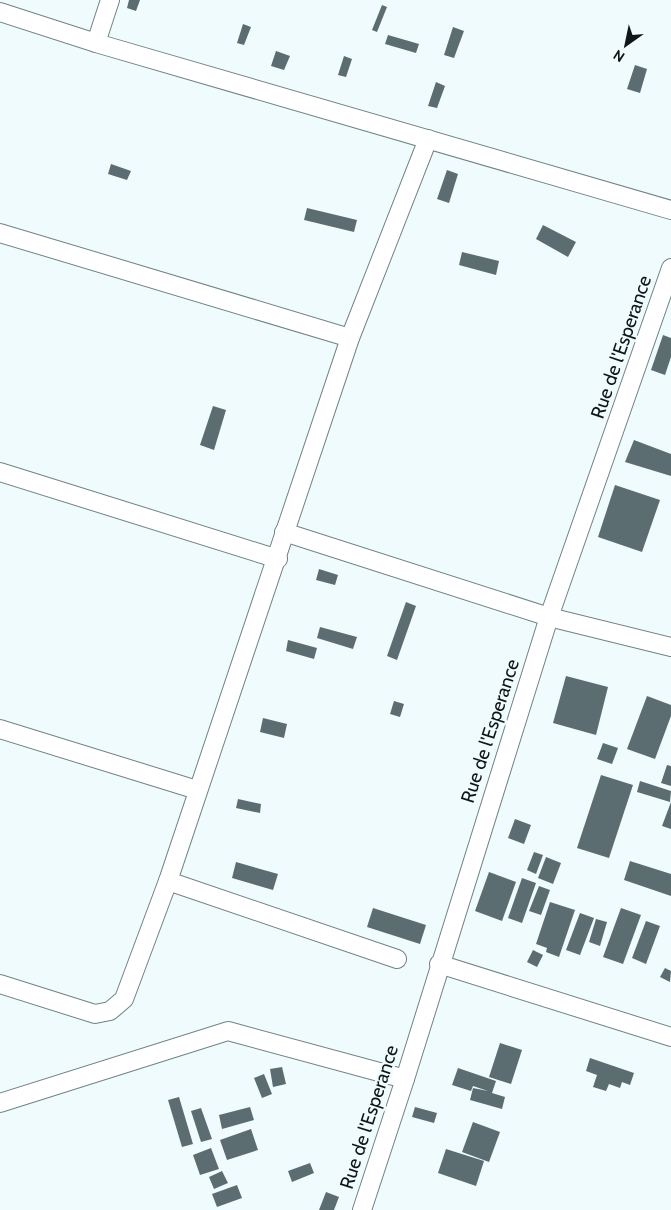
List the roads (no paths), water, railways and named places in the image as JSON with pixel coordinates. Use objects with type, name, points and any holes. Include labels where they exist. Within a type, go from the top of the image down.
[{"type":"street","points":[[96,43],[110,0]]},
{"type":"street","points":[[0,12],[96,43],[671,210]]},
{"type":"street","points":[[0,984],[95,1014],[110,1011],[124,999],[168,881],[197,790],[278,559],[284,532],[350,338],[428,139]]},
{"type":"street","points":[[0,233],[350,338]]},
{"type":"street","name":"Rue de l'Esperance","points":[[362,1210],[405,1079],[439,964],[549,616],[671,268]]},
{"type":"street","points":[[0,472],[278,559]]},
{"type":"street","points":[[284,532],[549,616],[671,647]]},
{"type":"street","points":[[0,729],[197,790]]},
{"type":"street","points":[[168,881],[397,959]]},
{"type":"street","points":[[439,964],[671,1038]]},
{"type":"street","points":[[0,1103],[228,1031],[405,1079]]}]
